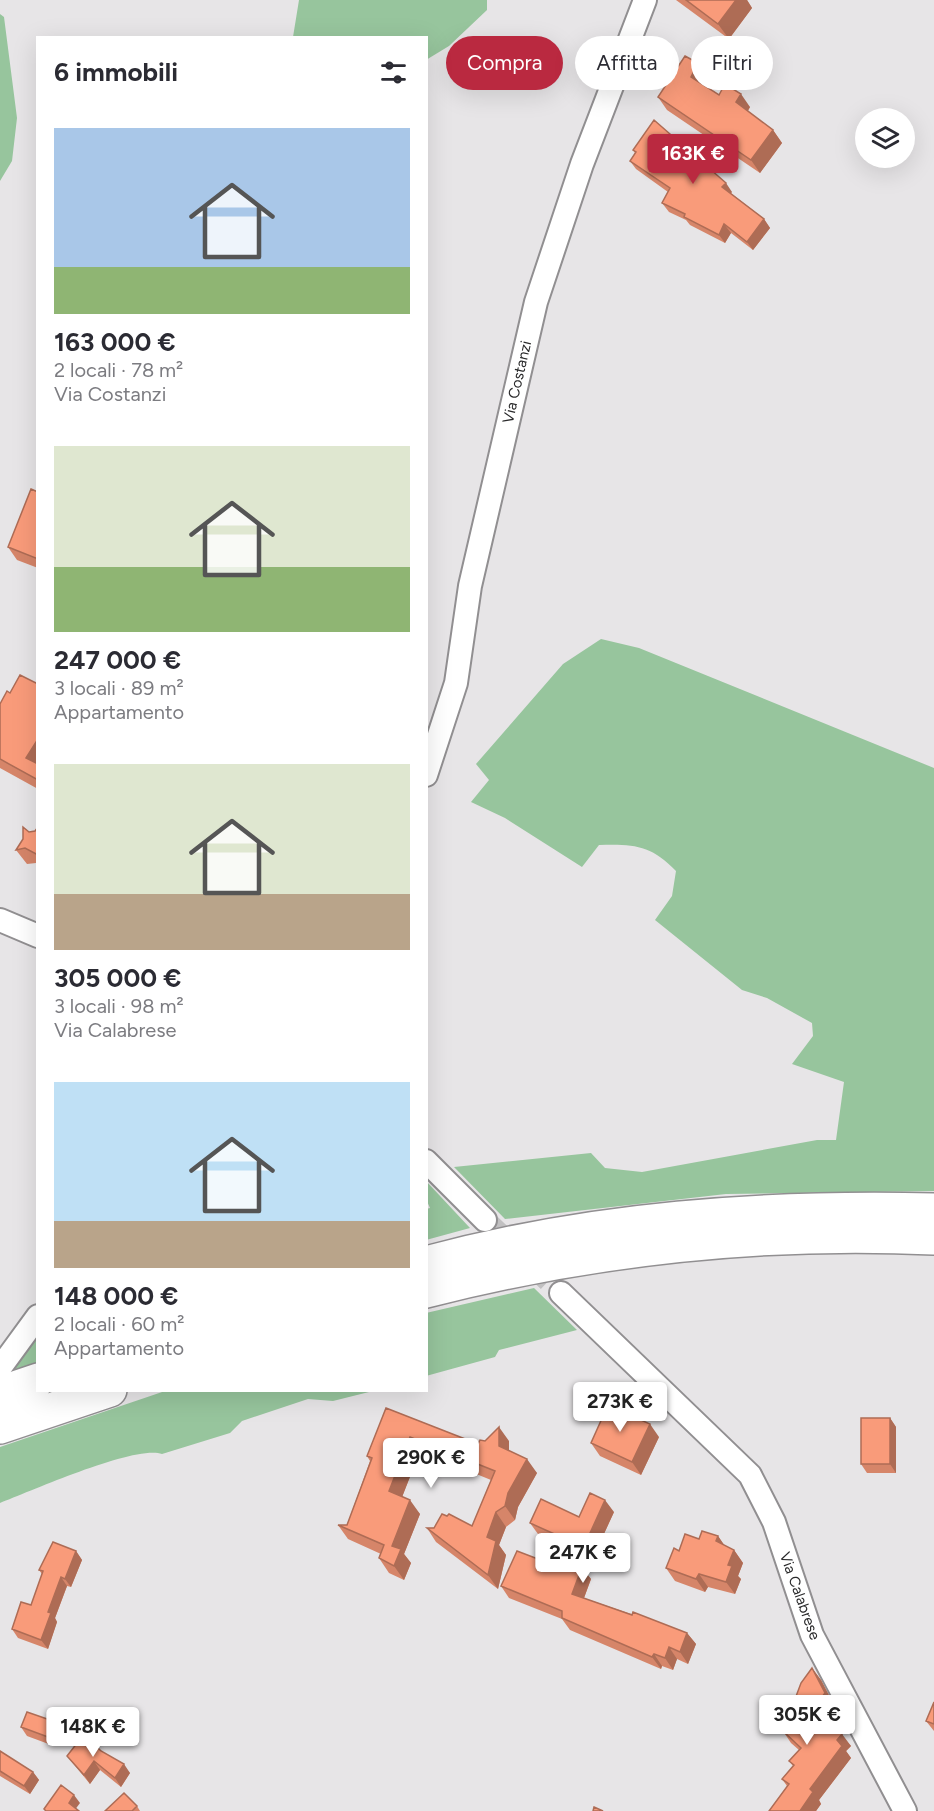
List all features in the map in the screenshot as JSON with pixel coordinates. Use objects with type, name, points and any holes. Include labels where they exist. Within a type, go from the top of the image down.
[{"type":"highway","points":[[428,1263],[557,1234],[668,1219],[826,1209],[934,1210]]},
{"type":"highway","points":[[428,1292],[586,1258],[669,1247],[809,1238],[934,1238]]},
{"type":"highway","points":[[3,1372],[36,1380]]},
{"type":"highway","points":[[0,1427],[104,1392]]},
{"type":"street","name":"Via Costanzi","points":[[428,769],[456,683],[470,586],[536,302],[582,164],[645,0]]},
{"type":"street","points":[[0,920],[36,935]]},
{"type":"street","points":[[428,1163],[485,1220]]},
{"type":"street","name":"Via Calabrese","points":[[561,1293],[750,1475],[774,1522],[812,1635],[905,1811]]},
{"type":"street","points":[[3,1372],[36,1319]]},
{"type":"green space","points":[[299,0],[487,0],[487,10],[460,36],[446,36],[446,48],[428,59],[428,36],[293,36]]},
{"type":"green space","points":[[0,14],[4,17],[17,118],[12,161],[0,181]]},
{"type":"green space","points":[[601,639],[639,648],[934,768],[934,1191],[726,1194],[505,1219],[454,1167],[591,1153],[605,1168],[642,1172],[817,1140],[836,1140],[844,1082],[792,1064],[813,1036],[812,1023],[767,998],[742,990],[655,920],[672,896],[676,871],[667,862],[641,848],[599,845],[582,867],[505,818],[471,802],[489,780],[476,764],[563,664]]},
{"type":"green space","points":[[428,1183],[470,1228],[428,1239],[428,1208],[430,1208]]},
{"type":"green space","points":[[534,1288],[577,1330],[499,1350],[495,1357],[428,1375],[428,1313]]},
{"type":"green space","points":[[36,1334],[36,1364],[1,1376]]},
{"type":"green space","points":[[162,1392],[369,1392],[333,1401],[308,1399],[242,1421],[230,1433],[162,1454],[148,1453],[107,1462],[0,1503],[0,1447]]},
{"type":"building","points":[[686,0],[736,0],[718,24]]},
{"type":"building","points":[[685,56],[691,59],[691,90],[711,90],[719,95],[722,90],[735,90],[741,94],[736,102],[773,130],[751,160],[658,97],[663,90],[679,90],[679,65]]},
{"type":"building","points":[[654,120],[726,183],[722,187],[764,219],[747,242],[724,224],[719,235],[662,203],[670,188],[630,161],[636,152],[633,150]]},
{"type":"building","points":[[31,489],[36,491],[36,558],[8,547]]},
{"type":"building","points":[[20,675],[36,683],[36,742],[26,758],[36,763],[36,779],[0,759],[0,704],[7,691],[10,693]]},
{"type":"building","points":[[23,827],[29,832],[36,830],[36,854],[25,848],[16,850],[23,839]]},
{"type":"building","points":[[608,1405],[650,1424],[632,1462],[591,1443]]},
{"type":"building","points":[[386,1408],[478,1444],[480,1440],[485,1441],[499,1427],[499,1446],[527,1459],[508,1493],[505,1506],[496,1512],[487,1537],[496,1541],[488,1575],[427,1528],[434,1528],[442,1514],[447,1516],[449,1514],[472,1526],[495,1471],[410,1437],[389,1491],[410,1500],[392,1546],[401,1549],[394,1566],[379,1558],[384,1545],[338,1525],[347,1525],[372,1458],[367,1456]]},
{"type":"building","points":[[861,1418],[890,1418],[890,1464],[861,1464]]},
{"type":"building","points":[[590,1493],[605,1500],[576,1564],[582,1567],[572,1594],[632,1615],[633,1612],[687,1633],[680,1652],[669,1647],[665,1658],[654,1654],[652,1657],[562,1618],[562,1611],[501,1586],[517,1551],[551,1564],[561,1537],[530,1523],[541,1499],[579,1517]]},
{"type":"building","points":[[702,1531],[718,1536],[716,1541],[734,1550],[728,1565],[732,1566],[726,1582],[699,1574],[696,1579],[666,1568],[674,1548],[679,1551],[685,1534],[699,1539]]},
{"type":"building","points":[[53,1542],[76,1551],[65,1579],[61,1577],[48,1612],[51,1613],[41,1640],[12,1629],[21,1602],[31,1605],[43,1571],[39,1570]]},
{"type":"building","points":[[812,1668],[825,1693],[813,1709],[842,1734],[837,1740],[842,1746],[810,1789],[813,1792],[800,1811],[769,1811],[789,1784],[782,1779],[794,1765],[789,1761],[801,1748],[783,1731],[801,1683]]},
{"type":"building","points":[[934,1702],[934,1724],[926,1721]]},
{"type":"building","points":[[27,1712],[53,1721],[48,1737],[21,1727]]},
{"type":"building","points":[[87,1737],[101,1751],[124,1764],[115,1778],[94,1761],[84,1775],[67,1756],[81,1738],[84,1740]]},
{"type":"building","points":[[0,1751],[33,1772],[24,1786],[0,1771]]},
{"type":"building","points":[[61,1785],[74,1795],[69,1803],[79,1811],[46,1811],[44,1809]]},
{"type":"building","points":[[124,1793],[137,1806],[132,1811],[105,1811]]},
{"type":"tunnel","points":[[485,1220],[561,1293]]}]
